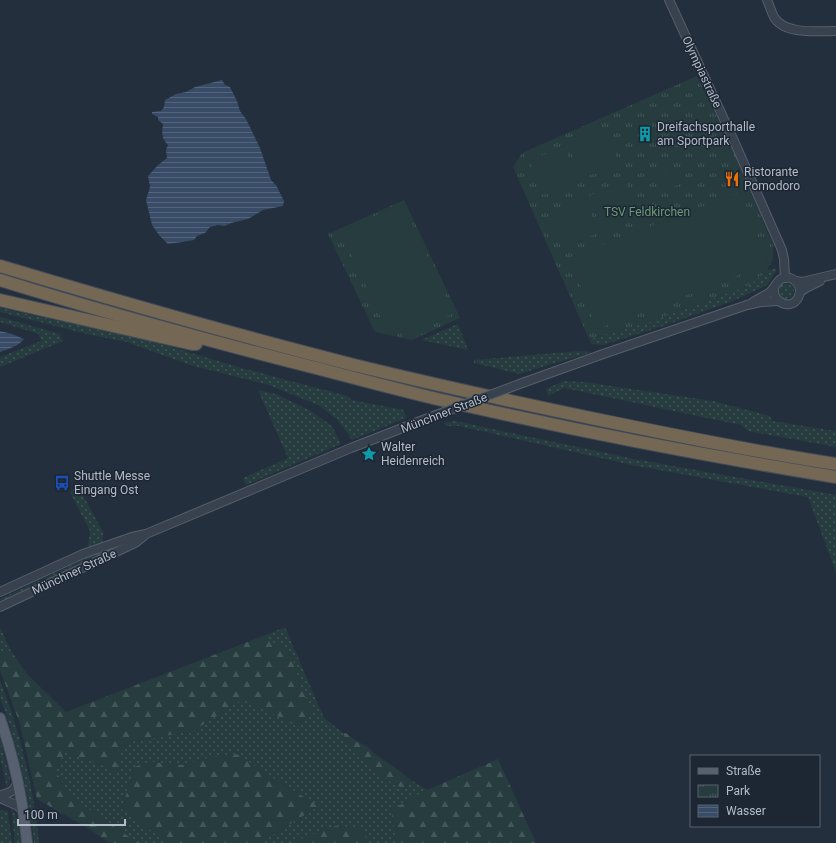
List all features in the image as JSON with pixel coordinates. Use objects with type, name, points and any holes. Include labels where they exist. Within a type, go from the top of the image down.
[{"type":"highway","points":[[0,266],[222,330],[447,387],[695,440],[836,464]]},
{"type":"highway","points":[[0,280],[88,307],[219,344],[434,398],[696,453],[836,477]]},
{"type":"highway","points":[[0,300],[192,344],[219,344]]},
{"type":"main road","points":[[0,718],[18,782],[27,843]]},
{"type":"street","name":"Olympiastraße","points":[[669,0],[782,250],[785,278]]},
{"type":"street","points":[[767,0],[775,18],[782,26],[795,30],[836,31]]},
{"type":"street","name":"Münchner Straße","points":[[747,305],[770,292],[778,281],[785,278],[791,278],[802,282],[834,274]]},
{"type":"street","name":"Münchner Straße","points":[[0,592],[83,554],[132,537],[146,534],[351,448],[525,382],[747,305],[778,301],[786,304],[792,303],[797,300],[800,292],[834,274]]},
{"type":"street","points":[[796,281],[800,292]]},
{"type":"street","points":[[774,288],[774,295],[778,301]]},
{"type":"street","name":"Münchner Straße","points":[[0,607],[135,543],[146,534]]},
{"type":"street","points":[[0,795],[11,792],[18,782]]},
{"type":"street","points":[[0,798],[23,810]]},
{"type":"green space","name":"TSV Feldkirchen","points":[[697,76],[732,148],[773,245],[773,259],[767,270],[750,285],[646,323],[589,339],[513,167],[522,153]]},
{"type":"green space","points":[[604,128],[618,163],[583,178],[568,144]]},
{"type":"green space","points":[[563,146],[578,181],[543,195],[529,161]]},
{"type":"green space","points":[[678,169],[683,183],[663,190],[658,176]]},
{"type":"green space","points":[[626,183],[638,219],[602,231],[590,195]]},
{"type":"green space","points":[[741,192],[768,264],[597,329],[570,257]]},
{"type":"green space","points":[[585,198],[598,233],[562,247],[549,212]]},
{"type":"green space","points":[[404,200],[460,318],[412,340],[375,332],[328,234]]},
{"type":"green space","points":[[402,203],[454,313],[403,337],[399,328],[388,333],[341,232]]},
{"type":"green space","points":[[777,268],[767,285],[733,301],[663,326],[603,345],[592,344],[589,339],[646,323],[750,285],[767,270]]},
{"type":"green space","points":[[783,283],[789,283],[794,288],[792,297],[789,299],[783,299],[778,294],[778,288]]},
{"type":"green space","points":[[0,308],[148,340],[238,367],[347,396],[352,400],[404,410],[406,418],[352,440],[337,419],[318,405],[269,385],[190,365],[127,342],[91,335],[0,312]]},
{"type":"green space","points":[[0,317],[60,334],[63,341],[0,367],[0,357],[41,341],[39,334],[0,322]]},
{"type":"green space","points":[[458,324],[468,350],[421,340]]},
{"type":"green space","points":[[580,351],[592,352],[519,374],[474,363],[474,360]]},
{"type":"green space","points":[[564,381],[584,382],[713,401],[770,416],[772,421],[836,431],[836,447],[748,431],[741,425],[564,388],[548,396],[546,389]]},
{"type":"green space","points":[[258,390],[276,394],[311,411],[332,426],[341,444],[246,485],[243,478],[288,458]]},
{"type":"green space","points":[[455,421],[634,459],[836,495],[836,572],[808,497],[632,465],[459,426],[446,426],[444,423]]},
{"type":"green space","points":[[77,486],[103,532],[103,540],[101,544],[88,546],[90,531],[70,492]]},
{"type":"green space","points":[[100,552],[101,553],[0,602],[0,599]]},
{"type":"green space","points":[[0,627],[11,651],[0,655]]},
{"type":"green space","points":[[285,627],[324,718],[343,733],[347,743],[356,755],[394,784],[403,788],[411,780],[427,790],[391,810],[396,838],[412,843],[259,843],[319,806],[259,770],[239,754],[213,757],[181,765],[149,762],[134,767],[122,809],[168,843],[138,843],[71,797],[55,770],[65,751],[114,771],[118,750],[129,742],[193,731],[243,698],[295,725],[312,714],[301,688],[293,660],[281,646],[266,640],[266,635]]},
{"type":"green space","points":[[266,635],[266,640],[281,645],[293,660],[301,688],[313,714],[295,725],[243,699],[193,731],[129,742],[118,750],[122,759],[114,772],[104,766],[65,752],[55,770],[71,797],[138,843],[109,843],[94,832],[37,799],[20,724],[0,670],[0,655],[11,651],[27,674],[66,712]]},
{"type":"green space","points":[[0,680],[14,720],[25,760],[34,802],[39,843],[34,843],[29,804],[20,762],[0,698]]},
{"type":"green space","points":[[343,733],[346,733],[356,741],[368,747],[375,754],[411,780],[403,788],[393,784],[356,755],[347,743]]},
{"type":"green space","points":[[0,739],[10,779],[7,788],[0,758]]},
{"type":"green space","points":[[239,754],[259,770],[319,806],[259,843],[168,843],[122,809],[134,767],[149,762],[181,765],[213,757]]},
{"type":"green space","points":[[498,759],[536,843],[412,843],[396,838],[391,810],[427,790]]},
{"type":"green space","points":[[11,806],[17,819],[21,843],[15,843]]},
{"type":"green space","points":[[0,810],[7,811],[8,813],[12,843],[0,843]]},
{"type":"green space","points":[[336,826],[361,828],[369,843],[291,843],[325,829]]},
{"type":"water","points":[[222,80],[225,85],[230,87],[240,111],[246,119],[260,148],[271,180],[276,185],[284,201],[283,206],[263,210],[248,219],[225,226],[218,225],[210,227],[205,233],[197,236],[194,240],[168,244],[152,225],[146,200],[150,187],[148,176],[167,158],[166,150],[168,145],[162,135],[163,124],[158,120],[158,117],[152,114],[152,112],[161,111],[164,107],[165,100],[176,94]]},
{"type":"water","points":[[0,331],[24,339],[16,345],[0,352]]},
{"type":"place","name":"Dreifachsporthalle am Sportpark","points":[[645,134]]},
{"type":"place","name":"Ristorante Pomodoro","points":[[732,179]]},
{"type":"place","name":"Walter Heidenreich","points":[[369,454]]},
{"type":"place","name":"Shuttle Messe Eingang Ost","points":[[62,483]]}]
